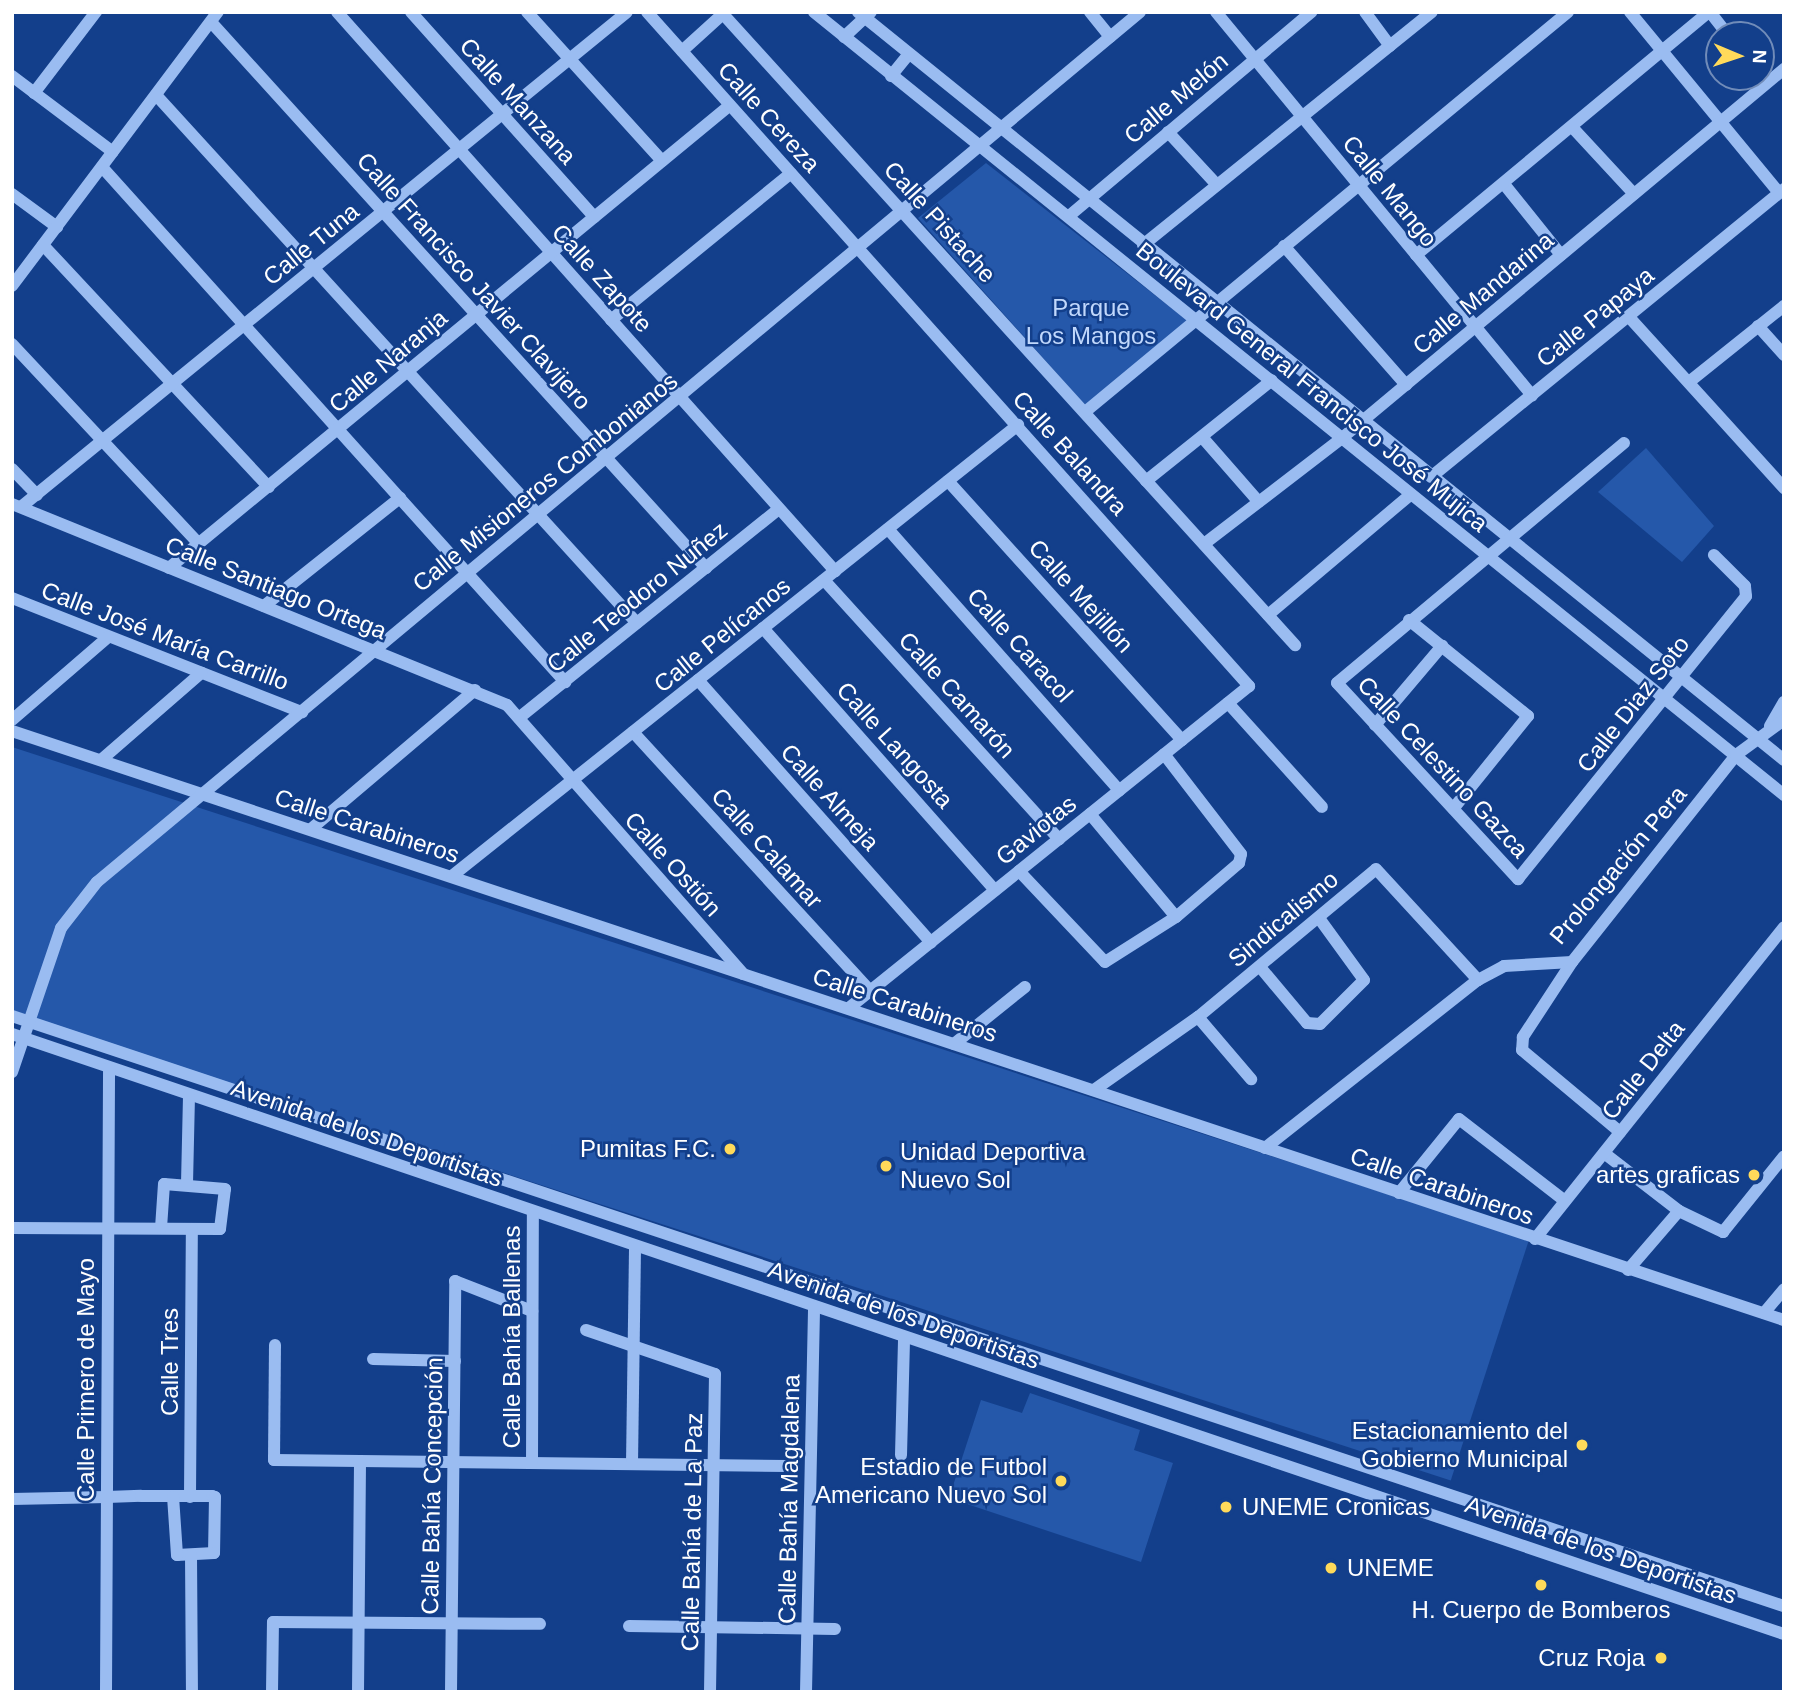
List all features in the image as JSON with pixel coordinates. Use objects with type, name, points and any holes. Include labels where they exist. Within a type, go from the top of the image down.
[{"type":"street","points":[[34,93],[96,12]]},
{"type":"street","name":"Calle Zapote","points":[[337,12],[835,571]]},
{"type":"street","name":"Calle Manzana","points":[[411,12],[594,217]]},
{"type":"street","points":[[527,12],[662,161]]},
{"type":"street","name":"Calle Tuna","points":[[17,506],[37,495],[627,12]]},
{"type":"street","name":"Calle Cereza","points":[[647,12],[860,249]]},
{"type":"street","name":"Boulevard General Francisco José Mujica","points":[[814,12],[981,149],[1069,216],[1272,380],[1662,700],[1784,795]]},
{"type":"street","points":[[1090,12],[1110,37]]},
{"type":"street","name":"Calle Misioneros Combonianos","points":[[12,1072],[18,1036],[29,1021],[61,928],[78,902],[467,573],[981,149],[1140,12]]},
{"type":"street","name":"Calle Mango","points":[[1216,12],[1532,396]]},
{"type":"street","name":"Calle Melón","points":[[1069,216],[1311,12]]},
{"type":"street","points":[[1365,12],[1390,46]]},
{"type":"street","points":[[1143,245],[1432,12]]},
{"type":"street","points":[[1085,412],[1357,184],[1568,12]]},
{"type":"street","points":[[1630,12],[1782,191]]},
{"type":"street","points":[[1416,255],[1709,12]]},
{"type":"street","points":[[682,51],[724,13]]},
{"type":"street","name":"Calle Pistache","points":[[724,13],[1294,645]]},
{"type":"street","points":[[844,37],[864,14]]},
{"type":"street","name":"Boulevard General Francisco José Mujica","points":[[864,14],[1086,201],[1681,676],[1761,735],[1784,760]]},
{"type":"street","points":[[12,286],[214,17]]},
{"type":"street","name":"Calle Francisco Javier Clavijero","points":[[214,17],[383,212],[706,568]]},
{"type":"street","points":[[891,76],[909,54]]},
{"type":"street","points":[[12,76],[113,152]]},
{"type":"street","name":"Calle Mandarina","points":[[1204,544],[1342,438],[1721,122],[1752,91]]},
{"type":"street","points":[[156,95],[637,623]]},
{"type":"street","name":"Calle Naranja","points":[[170,568],[730,105]]},
{"type":"street","points":[[1572,127],[1634,194]]},
{"type":"street","points":[[1168,132],[1217,186]]},
{"type":"street","points":[[102,167],[565,682]]},
{"type":"street","points":[[611,320],[791,173]]},
{"type":"street","points":[[1504,184],[1561,255]]},
{"type":"street","name":"Calle Papaya","points":[[1432,477],[1782,191]]},
{"type":"street","points":[[12,194],[57,227]]},
{"type":"street","points":[[43,245],[269,487]]},
{"type":"street","points":[[1284,246],[1406,385]]},
{"type":"street","name":"Calle Balandra","points":[[860,249],[1249,686]]},
{"type":"street","points":[[1689,383],[1784,306]]},
{"type":"street","points":[[1629,317],[1784,488]]},
{"type":"street","points":[[1758,327],[1784,355]]},
{"type":"street","points":[[12,344],[199,544]]},
{"type":"street","points":[[1146,481],[1272,380]]},
{"type":"street","name":"Calle Pelícanos","points":[[452,876],[1018,425]]},
{"type":"street","points":[[1202,437],[1259,502]]},
{"type":"street","points":[[1453,809],[1528,716],[1409,620],[1624,443]]},
{"type":"street","points":[[12,469],[37,495]]},
{"type":"street","name":"Calle Mejillón","points":[[948,481],[1182,740]]},
{"type":"street","points":[[1268,615],[1412,494]]},
{"type":"street","points":[[264,606],[400,498]]},
{"type":"street","name":"Calle Santiago Ortega","points":[[17,506],[475,690],[520,718]]},
{"type":"street","name":"Calle Teodoro Nuñez","points":[[520,718],[779,509]]},
{"type":"street","name":"Calle Caracol","points":[[888,529],[1119,790]]},
{"type":"street","name":"Calle Diaz Soto","points":[[1518,879],[1746,596],[1745,586],[1714,555]]},
{"type":"street","name":"Calle Camarón","points":[[824,580],[1059,839]]},
{"type":"street","name":"Calle José María Carrillo","points":[[12,598],[302,712]]},
{"type":"street","name":"Calle Celestino Gazca","points":[[1409,620],[1336,683],[1518,879]]},
{"type":"street","name":"Calle Langosta","points":[[763,628],[995,890]]},
{"type":"street","points":[[12,720],[108,637]]},
{"type":"street","points":[[1375,725],[1442,646]]},
{"type":"street","points":[[101,760],[201,673]]},
{"type":"street","name":"Calle Almeja","points":[[698,680],[931,942]]},
{"type":"street","name":"Gaviotas","points":[[849,1008],[1249,686]]},
{"type":"street","points":[[311,829],[475,690]]},
{"type":"street","points":[[1761,735],[1784,702]]},
{"type":"street","points":[[1228,704],[1322,807]]},
{"type":"street","name":"Calle Ostión","points":[[520,718],[572,781],[743,974]]},
{"type":"street","name":"Prolongación Pera","points":[[1265,1148],[1478,980],[1504,966],[1572,962],[1736,755],[1784,720]]},
{"type":"street","name":"Calle Carabineros","points":[[12,731],[1784,1320]]},
{"type":"street","name":"Calle Calamar","points":[[633,732],[870,991]]},
{"type":"street","points":[[1019,871],[1105,962],[1176,917],[1240,863],[1241,854],[1164,754]]},
{"type":"street","points":[[1090,814],[1176,917]]},
{"type":"street","name":"Sindicalismo","points":[[1094,1090],[1198,1017],[1380,869],[1478,980]]},
{"type":"street","points":[[1260,967],[1307,1023],[1320,1024],[1364,980],[1319,918]]},
{"type":"street","name":"Calle Delta","points":[[1535,1239],[1784,927]]},
{"type":"street","points":[[1572,962],[1520,1044],[1620,1132]]},
{"type":"street","points":[[954,1044],[1025,987]]},
{"type":"street","name":"Avenida de los Deportistas","points":[[12,1016],[991,1345],[1784,1606]]},
{"type":"street","points":[[1198,1017],[1251,1079]]},
{"type":"street","name":"Avenida de los Deportistas","points":[[18,1036],[1784,1634]]},
{"type":"street","name":"Calle Primero de Mayo","points":[[106,1692],[109,1068]]},
{"type":"street","points":[[187,1184],[189,1095]]},
{"type":"street","points":[[1399,1193],[1459,1119],[1565,1201]]},
{"type":"street","points":[[1604,1153],[1679,1211],[1723,1232],[1784,1156]]},
{"type":"street","points":[[497,1199],[503,1182]]},
{"type":"street","points":[[12,1228],[108,1229],[223,1228],[225,1189],[164,1184],[162,1228]]},
{"type":"street","points":[[1628,1270],[1679,1211]]},
{"type":"street","name":"Calle Bahía Ballenas","points":[[532,1463],[533,1212]]},
{"type":"street","name":"Calle Tres","points":[[190,1497],[192,1229]]},
{"type":"street","points":[[632,1464],[635,1246]]},
{"type":"street","name":"Calle Bahía Concepción","points":[[451,1692],[455,1281],[532,1311]]},
{"type":"street","points":[[1764,1313],[1784,1289]]},
{"type":"street","name":"Calle Bahía Magdalena","points":[[806,1692],[814,1307]]},
{"type":"street","points":[[586,1330],[634,1346]]},
{"type":"street","points":[[901,1455],[904,1337]]},
{"type":"street","points":[[275,1345],[274,1460],[788,1466]]},
{"type":"street","points":[[986,1365],[991,1345]]},
{"type":"street","name":"Calle Bahía de La Paz","points":[[634,1346],[715,1374],[710,1692]]},
{"type":"street","points":[[373,1359],[454,1361]]},
{"type":"street","points":[[1214,1443],[1221,1419]]},
{"type":"street","points":[[358,1692],[360,1461]]},
{"type":"street","points":[[12,1499],[107,1497],[173,1497],[190,1497],[216,1500],[214,1553],[191,1555],[175,1552],[173,1497]]},
{"type":"street","points":[[1451,1522],[1459,1498]]},
{"type":"street","points":[[1522,1546],[1531,1522]]},
{"type":"street","points":[[1575,1564],[1584,1539]]},
{"type":"street","points":[[191,1555],[192,1692]]},
{"type":"street","points":[[1651,1589],[1658,1564]]},
{"type":"street","points":[[1708,1609],[1718,1584]]},
{"type":"street","points":[[272,1692],[273,1622],[540,1624]]},
{"type":"street","points":[[628,1626],[835,1629]]},
{"type":"green space","name":"Parque Los Mangos","points":[[986,163],[1188,321],[1085,405],[918,218]]},
{"type":"green space","points":[[1646,448],[1714,526],[1682,562],[1598,492]]},
{"type":"green space","name":"Unidad Deportiva Nuevo Sol","points":[[12,747],[1529,1240],[1451,1480],[12,1013]]},
{"type":"green space","name":"Estadio de Futbol Americano Nuevo Sol","points":[[1030,1393],[1140,1430],[1134,1450],[1173,1463],[1141,1562],[949,1498],[981,1400],[1022,1413]]},
{"type":"place","name":"Pumitas F.C.","points":[[730,1149]]},
{"type":"place","name":"Unidad Deportiva Nuevo Sol","points":[[886,1166]]},
{"type":"place","name":"artes graficas","points":[[1754,1175]]},
{"type":"place","name":"Estacionamiento del Gobierno Municipal","points":[[1582,1445]]},
{"type":"place","name":"Estadio de Futbol Americano Nuevo Sol","points":[[1061,1481]]},
{"type":"place","name":"UNEME Cronicas","points":[[1226,1507]]},
{"type":"place","name":"UNEME","points":[[1331,1568]]},
{"type":"place","name":"H. Cuerpo de Bomberos","points":[[1541,1585]]},
{"type":"place","name":"Cruz Roja","points":[[1661,1658]]}]
